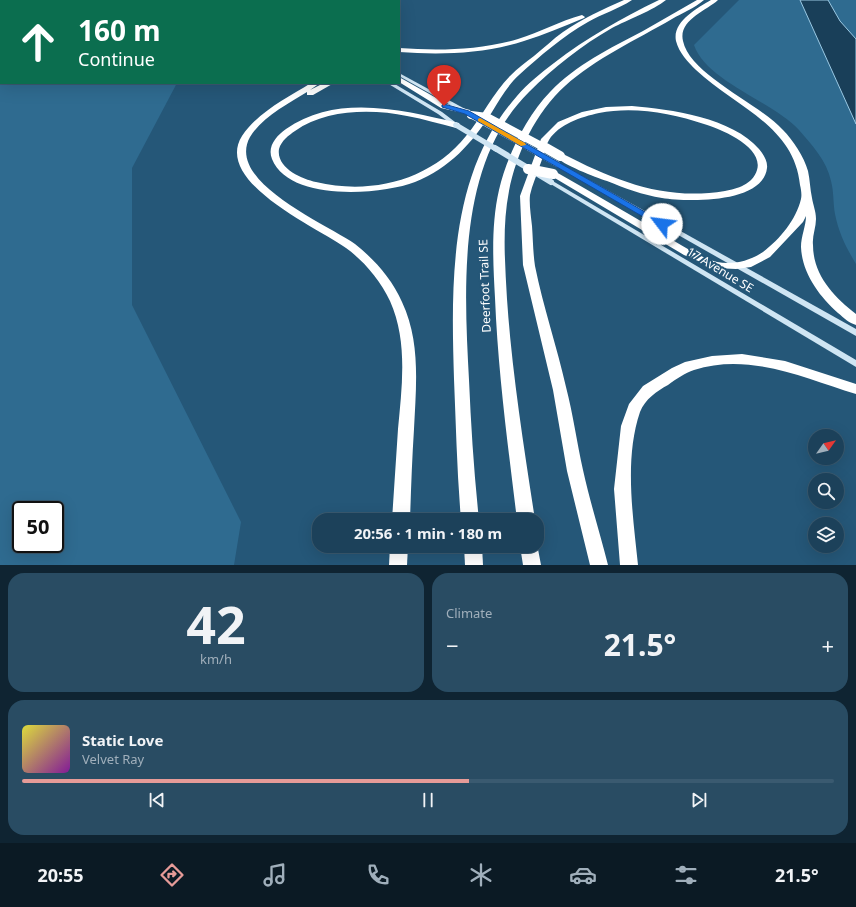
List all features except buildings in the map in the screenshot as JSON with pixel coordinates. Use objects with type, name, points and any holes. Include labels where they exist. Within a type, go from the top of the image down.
[{"type":"highway","points":[[456,125],[397,111],[371,110],[340,112],[312,119],[297,126],[280,139],[274,154],[281,168],[289,174],[299,180],[326,187],[354,190],[373,188],[420,177],[442,164],[460,150],[490,110],[506,84],[518,72],[571,30],[629,0]]},
{"type":"highway","name":"Deerfoot Trail SE","points":[[469,513],[464,451],[460,355],[462,243],[470,194],[484,152],[503,118],[532,85],[574,50],[608,28],[663,0]]},
{"type":"highway","name":"Deerfoot Trail SE","points":[[525,513],[507,375],[502,320],[499,255],[502,202],[510,170],[528,130],[542,106],[551,95],[574,74],[598,58],[701,0]]},
{"type":"highway","points":[[716,0],[698,10],[681,27],[679,41],[681,46],[685,55],[711,80],[777,128],[802,163],[806,200],[811,216],[806,248],[809,263],[814,277],[830,298],[856,321]]},
{"type":"highway","points":[[400,50],[443,52],[474,50],[503,45],[617,5]]},
{"type":"highway","points":[[400,80],[444,106],[469,114],[487,117],[555,169],[688,253],[715,265],[747,265],[759,260],[776,246],[798,220],[806,200]]},
{"type":"highway","points":[[314,84],[275,109],[257,123],[245,138],[241,151],[241,159],[256,183],[283,205],[349,245],[371,264],[387,284],[397,303],[406,330],[409,379],[401,513]]},
{"type":"highway","points":[[257,123],[328,84]]},
{"type":"highway","points":[[528,169],[555,169],[596,174],[624,185],[661,194],[680,196],[719,196],[750,187],[762,171],[763,165],[760,156],[754,148],[733,133],[704,121],[657,110],[619,109],[602,110],[586,114],[561,124],[550,132],[545,139],[525,196],[529,265],[560,390],[575,471],[599,565]]},
{"type":"highway","points":[[629,565],[622,489],[625,455],[629,426],[634,408],[648,390],[677,372],[690,366],[712,361],[742,359],[785,366],[856,389]]},
{"type":"highway","points":[[398,565],[399,553]]},
{"type":"highway","points":[[473,553],[474,565]]},
{"type":"highway","points":[[530,553],[532,565]]},
{"type":"main road","points":[[400,75],[469,114]]},
{"type":"main road","points":[[391,84],[440,113],[456,125],[528,169]]},
{"type":"main road","name":"17 Avenue SE","points":[[555,169],[856,364]]},
{"type":"main road","name":"17 Avenue SE","points":[[736,266],[856,333]]},
{"type":"shaded area","points":[[739,0],[856,0],[856,264],[846,246],[839,228],[835,214],[833,189],[829,174],[823,160],[809,141],[787,119],[725,80],[701,58],[694,45]]},
{"type":"shaded area","points":[[800,0],[828,0],[840,21],[856,39],[856,124]]},
{"type":"shaded area","points":[[0,84],[176,84],[132,168],[132,305],[241,522],[234,565],[0,565]]},
{"type":"slow traffic","points":[[480,120],[523,145]]},
{"type":"route","points":[[444,106],[467,112],[662,224]]}]
